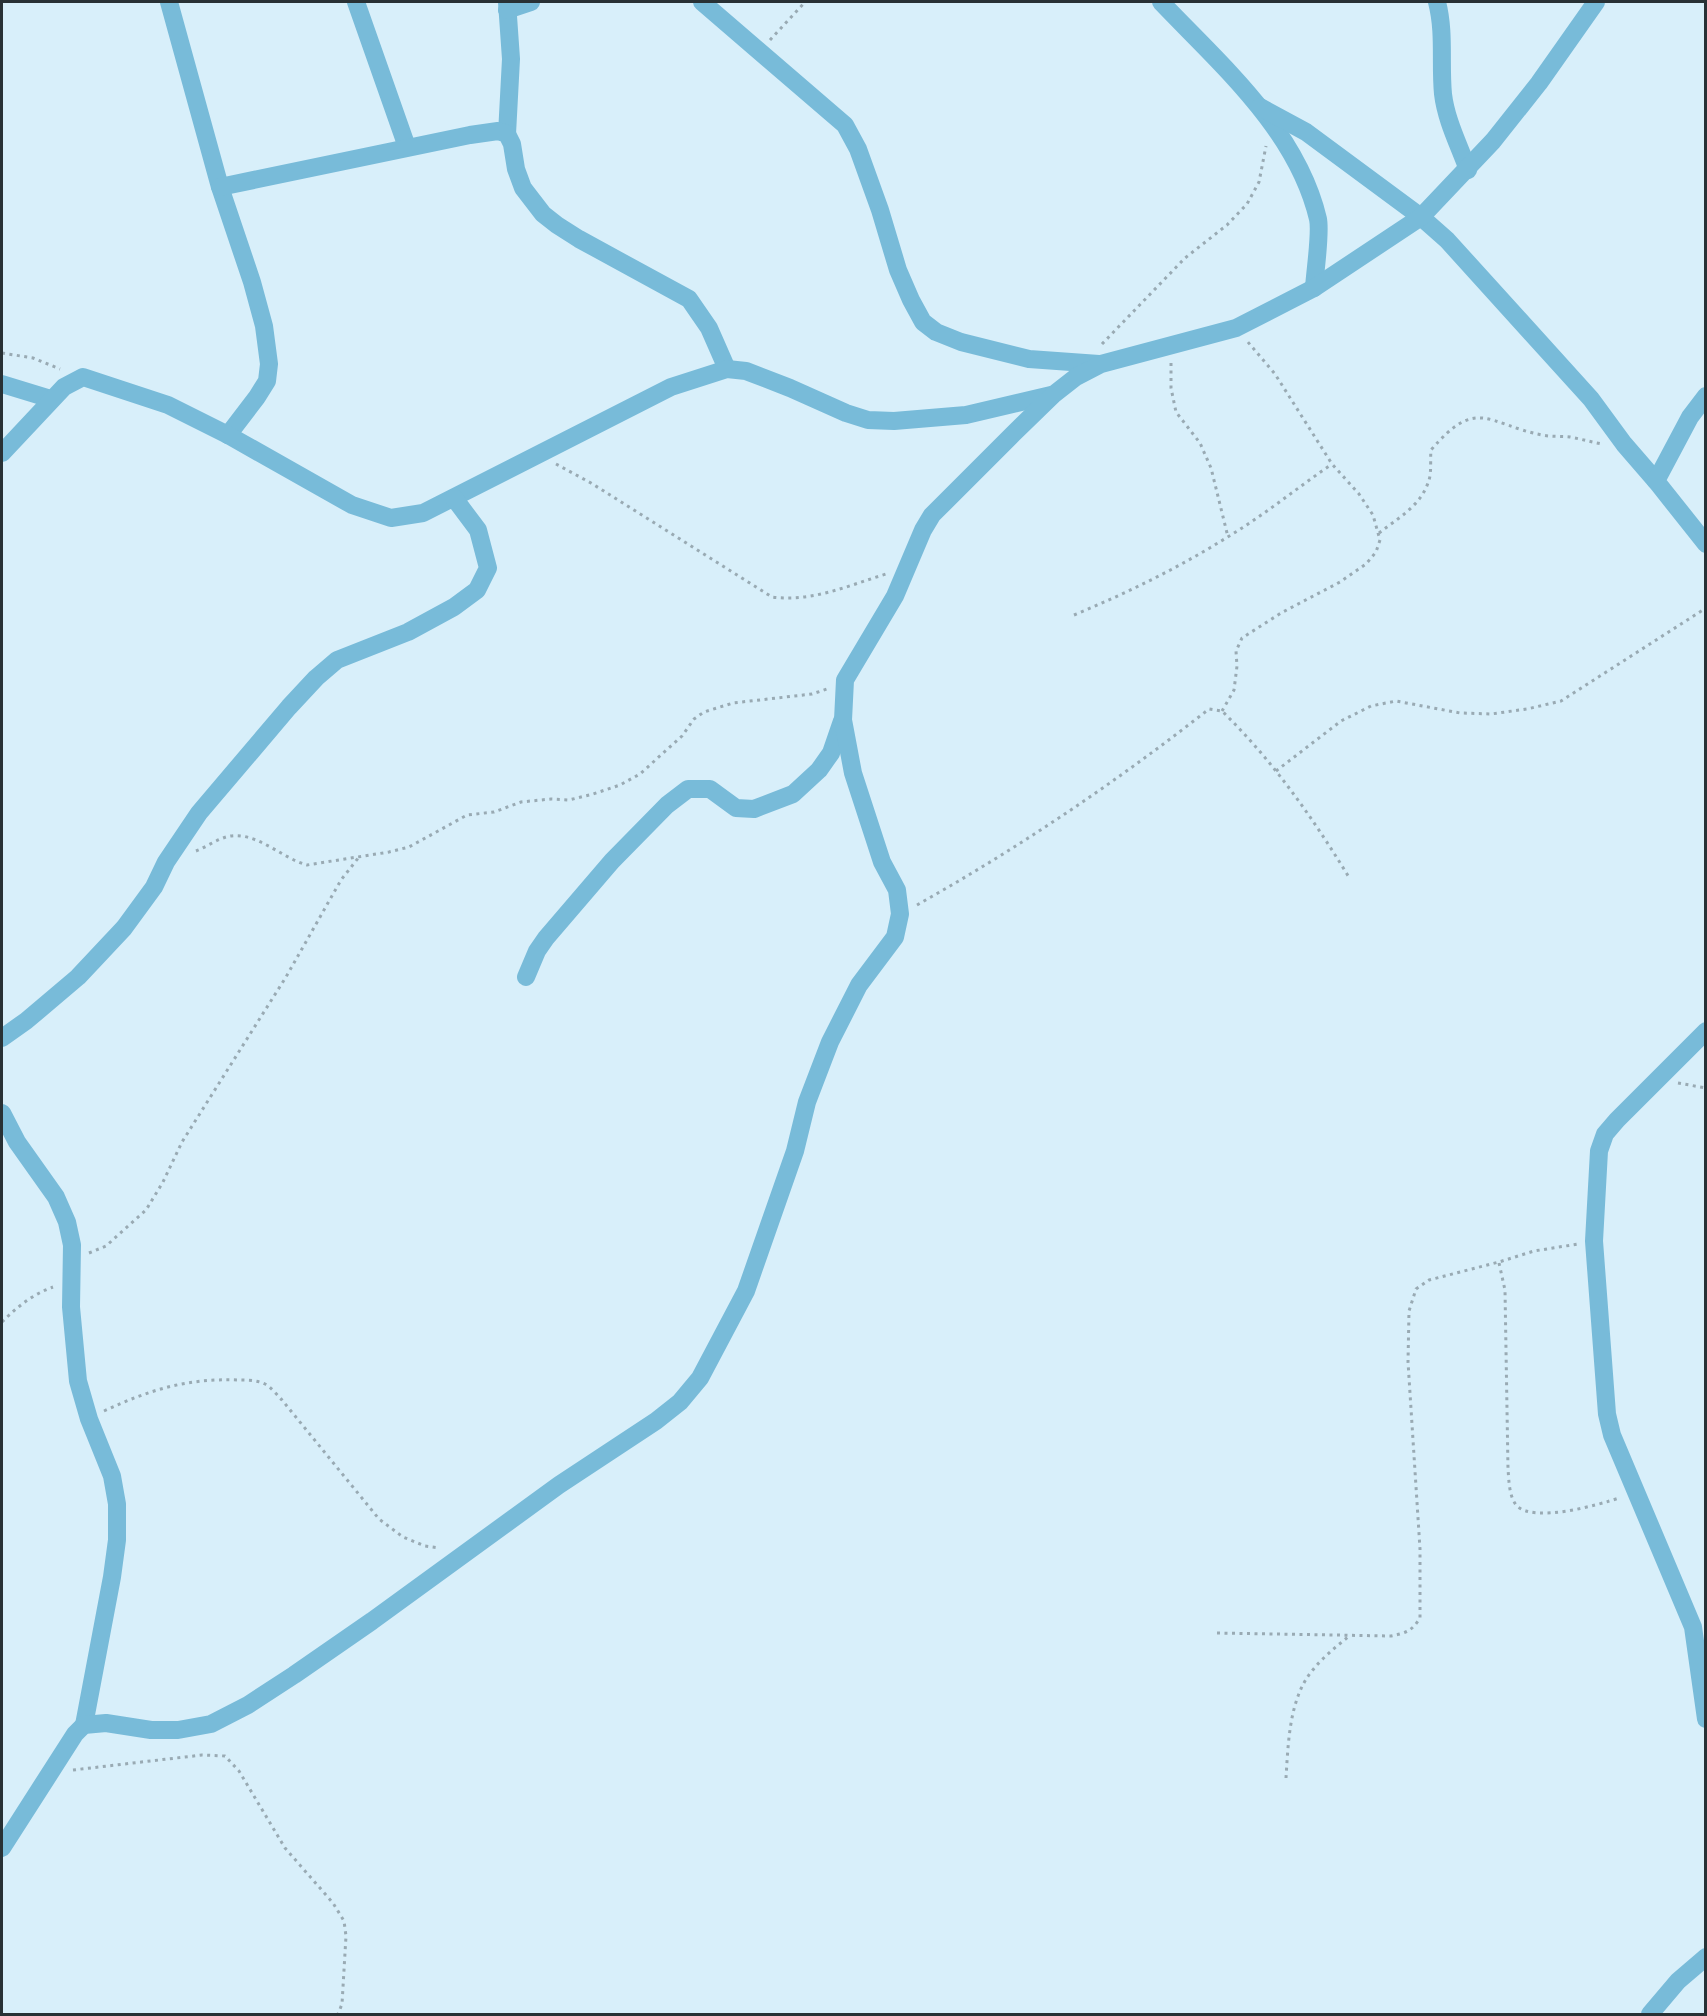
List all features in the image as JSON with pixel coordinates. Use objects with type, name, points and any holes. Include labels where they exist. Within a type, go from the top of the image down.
[{"type":"street","points":[[169,2],[220,187],[252,282],[264,326],[269,364],[267,381],[228,435]]},
{"type":"street","points":[[356,2],[407,147]]},
{"type":"street","points":[[531,2],[507,6],[511,59],[507,134],[512,144],[516,169],[524,188],[543,214],[556,225],[689,299],[709,328],[727,369]]},
{"type":"street","points":[[702,2],[845,125],[858,149],[898,270],[923,322],[936,332],[961,342],[1029,359],[1093,364],[1236,328],[1314,288],[1420,217],[1468,170],[1493,141],[1539,83],[1596,2]]},
{"type":"street","points":[[1161,2],[1264,114],[1286,144],[1303,174],[1318,221],[1314,288]]},
{"type":"street","points":[[1437,2],[1442,19],[1443,93],[1446,110],[1468,170]]},
{"type":"street","points":[[1264,114],[1306,132],[1448,240],[1583,390],[1706,544]]},
{"type":"street","points":[[220,187],[313,169],[407,147],[498,131],[507,134]]},
{"type":"street","points":[[84,1725],[106,1724],[178,1730],[210,1724],[248,1705],[294,1675],[559,1485],[656,1421],[680,1402],[700,1378],[746,1291],[795,1151],[807,1102],[830,1042],[859,985],[895,937],[900,914],[897,890],[882,862],[853,773],[843,720],[844,680],[895,596],[923,530],[932,515],[1053,395],[1093,364]]},
{"type":"street","points":[[2,453],[51,399],[64,387],[83,377],[168,405],[228,435],[352,505],[391,518],[423,513],[671,387],[727,369],[746,371],[846,414],[868,420],[894,421],[966,415],[1053,395]]},
{"type":"street","points":[[2,384],[51,399]]},
{"type":"street","points":[[1656,481],[1690,417],[1706,396]]},
{"type":"street","points":[[2,1038],[54,998],[100,954],[154,888],[166,862],[220,786],[316,678],[337,660],[437,618],[477,590],[488,568],[478,530],[454,498]]},
{"type":"street","points":[[526,977],[537,951],[546,938],[612,861],[667,805],[688,789],[710,789],[736,808],[745,809],[754,809],[793,794],[825,762],[831,753],[843,720]]},
{"type":"street","points":[[1706,1031],[1605,1134],[1599,1151],[1594,1241],[1607,1414],[1612,1435],[1635,1493],[1671,1573],[1699,1624],[1706,1719]]},
{"type":"street","points":[[2,1113],[17,1142],[56,1197],[67,1222],[72,1245],[71,1307],[78,1381],[88,1419],[112,1476],[117,1504],[117,1531],[112,1577],[84,1725],[75,1734],[2,1848]]},
{"type":"street","points":[[1650,2014],[1678,1981],[1706,1957]]},
{"type":"path","points":[[759,52],[805,2]]},
{"type":"path","points":[[1093,364],[1185,258],[1227,225],[1247,204],[1258,182],[1266,147],[1264,114]]},
{"type":"path","points":[[1222,711],[1234,690],[1236,651],[1242,638],[1281,613],[1340,582],[1366,564],[1376,552],[1380,540],[1373,515],[1359,494],[1332,464],[1275,374],[1236,328]]},
{"type":"path","points":[[1177,344],[1171,366],[1171,388],[1176,412],[1200,443],[1211,468],[1228,537]]},
{"type":"path","points":[[2,353],[33,358],[83,377]]},
{"type":"path","points":[[1379,533],[1413,507],[1422,496],[1429,481],[1431,450],[1456,425],[1471,419],[1482,417],[1544,436],[1568,437],[1608,446],[1624,444]]},
{"type":"path","points":[[538,455],[591,483],[772,597],[792,599],[812,597],[907,567]]},
{"type":"path","points":[[1074,615],[1143,584],[1228,537],[1332,464]]},
{"type":"path","points":[[1276,771],[1341,721],[1371,706],[1396,701],[1460,713],[1491,714],[1561,701],[1706,608]]},
{"type":"path","points":[[166,862],[224,837],[235,835],[255,841],[295,862],[307,865],[389,852],[409,846],[467,815],[494,812],[521,802],[569,800],[620,785],[640,774],[682,736],[694,719],[704,712],[733,703],[812,694],[844,680]]},
{"type":"path","points":[[900,914],[1004,854],[1089,799],[1209,710],[1222,711],[1254,742],[1318,825],[1350,879]]},
{"type":"path","points":[[72,1261],[106,1246],[146,1210],[163,1182],[182,1142],[298,958],[341,880],[361,855]]},
{"type":"path","points":[[1217,1634],[1392,1636],[1409,1632],[1415,1627],[1420,1618],[1420,1549],[1408,1362],[1409,1311],[1416,1289],[1429,1280],[1534,1251],[1594,1241]]},
{"type":"path","points":[[1499,1262],[1505,1290],[1508,1469],[1511,1495],[1518,1507],[1532,1512],[1558,1512],[1598,1505],[1635,1493]]},
{"type":"path","points":[[2,1322],[14,1310],[40,1292],[71,1281]]},
{"type":"path","points":[[88,1419],[141,1395],[169,1386],[211,1380],[252,1380],[266,1384],[379,1519],[403,1537],[425,1546],[465,1553]]},
{"type":"path","points":[[1286,1778],[1292,1723],[1306,1680],[1349,1636]]},
{"type":"path","points":[[51,1773],[202,1755],[225,1756],[239,1771],[285,1848],[333,1903],[344,1922],[346,1936],[342,2004],[338,2014]]}]
